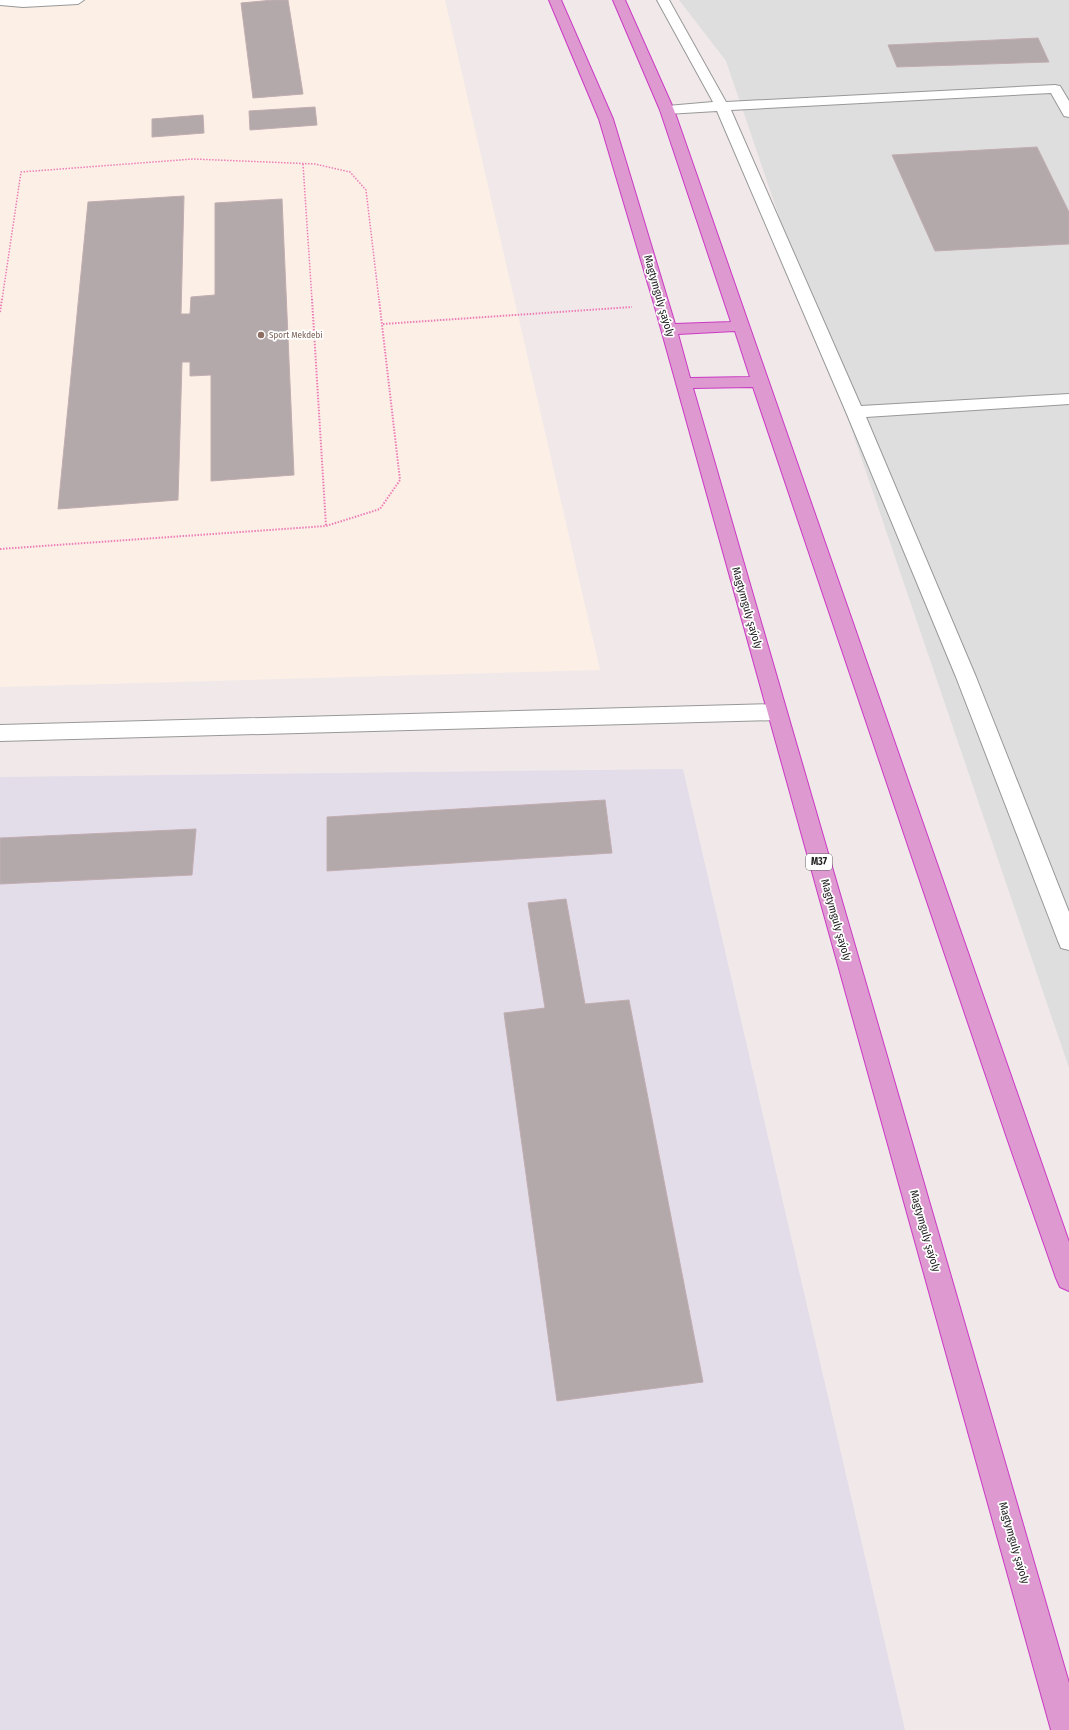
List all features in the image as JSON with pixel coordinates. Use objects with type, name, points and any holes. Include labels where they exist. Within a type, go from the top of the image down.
[{"type":"highway","name":"Magtymguly şaýoly","points":[[555,0],[606,118],[662,304],[776,712],[1067,1730]]},
{"type":"highway","points":[[619,0],[667,110],[1017,1131],[1063,1240],[1069,1278]]},
{"type":"highway","points":[[669,329],[742,326]]},
{"type":"highway","points":[[683,383],[761,382]]},
{"type":"street","points":[[0,1],[23,4],[78,0]]},
{"type":"street","points":[[663,0],[722,106],[855,412],[966,676],[1069,941]]},
{"type":"street","points":[[667,110],[1055,89],[1069,113]]},
{"type":"street","points":[[855,412],[1069,399]]},
{"type":"street","points":[[0,733],[776,712]]},
{"type":"path","points":[[0,312],[21,172],[193,159],[315,164],[350,172],[366,190],[383,324],[400,480],[380,509],[326,526],[0,549]]},
{"type":"path","points":[[303,164],[326,526]]},
{"type":"path","points":[[383,324],[662,304]]},
{"type":"shaded area","name":"Sport Mekdebi","points":[[0,0],[445,0],[600,670],[0,687]]},
{"type":"shaded area","points":[[679,0],[1069,0],[1069,1068],[726,61]]},
{"type":"shaded area","points":[[683,769],[905,1730],[0,1730],[0,777]]},
{"type":"building","points":[[288,0],[303,94],[253,98],[241,3]]},
{"type":"building","points":[[1038,38],[1049,62],[897,67],[888,45]]},
{"type":"building","points":[[315,107],[317,125],[250,130],[249,111]]},
{"type":"building","points":[[203,115],[204,133],[152,137],[152,119]]},
{"type":"building","points":[[1037,147],[1069,212],[1069,244],[935,251],[892,155]]},
{"type":"building","points":[[184,196],[181,314],[190,314],[191,297],[215,295],[215,203],[282,199],[294,475],[211,481],[211,375],[190,376],[190,362],[182,362],[178,500],[58,509],[88,202]]},
{"type":"building","points":[[605,800],[612,853],[327,871],[327,817]]},
{"type":"building","points":[[196,829],[192,875],[0,884],[0,838]]},
{"type":"building","points":[[566,899],[585,1004],[629,1000],[703,1382],[557,1401],[504,1013],[545,1008],[528,903]]},
{"type":"place","name":"Sport Mekdebi","points":[[261,335]]}]
